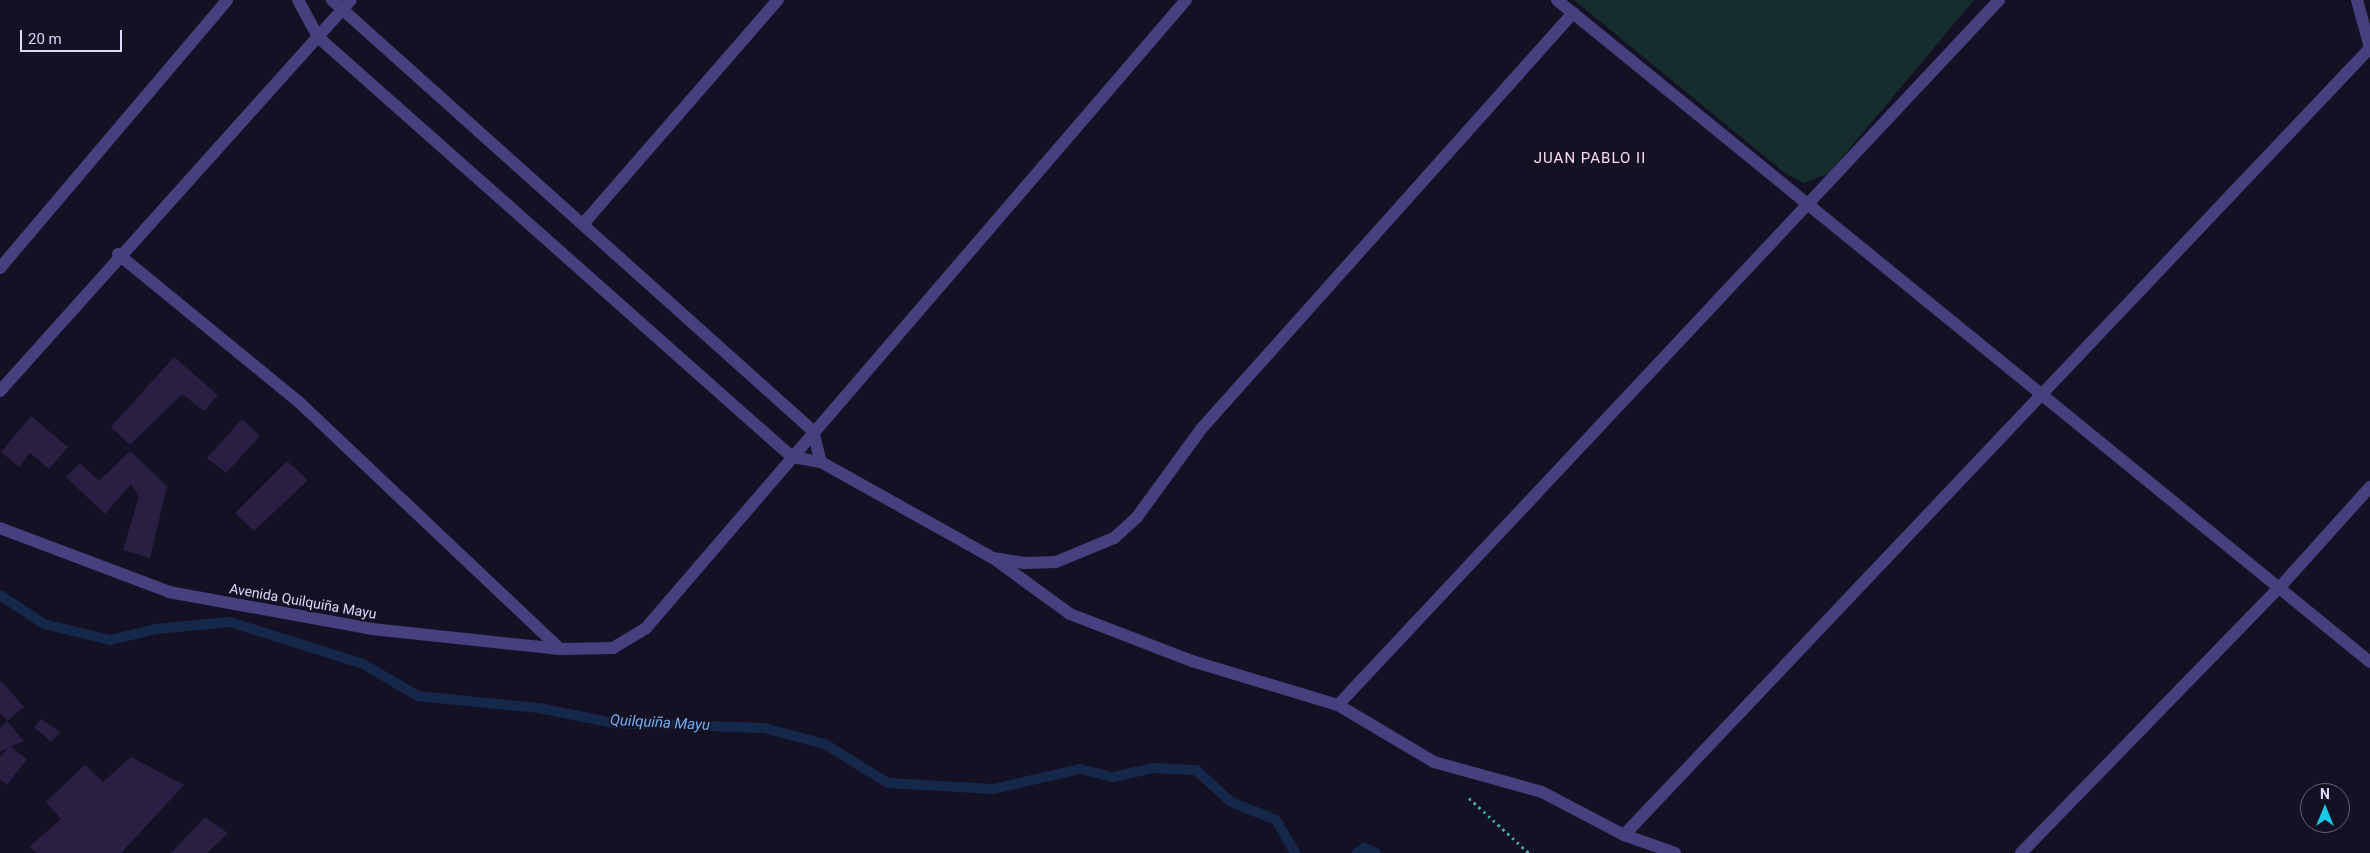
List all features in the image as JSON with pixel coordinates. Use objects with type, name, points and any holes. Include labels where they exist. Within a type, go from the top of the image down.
[{"type":"street","points":[[1,266],[227,0]]},
{"type":"street","points":[[298,0],[318,37],[792,457],[821,462],[993,558],[1063,609],[1109,630],[1338,706],[1434,762],[1542,792],[1624,835],[1675,853]]},
{"type":"street","points":[[332,0],[347,5],[583,224],[813,431],[821,462]]},
{"type":"street","points":[[583,224],[778,0]]},
{"type":"street","points":[[792,457],[1186,0]]},
{"type":"street","points":[[1557,0],[1806,206],[2280,587],[2370,662]]},
{"type":"street","points":[[1338,706],[1999,0]]},
{"type":"street","points":[[1624,835],[2370,48],[2357,0]]},
{"type":"street","points":[[0,391],[118,254],[347,5]]},
{"type":"street","points":[[993,558],[1025,563],[1056,562],[1107,541],[1137,517],[1202,428],[1573,12]]},
{"type":"street","points":[[118,254],[301,404],[560,648]]},
{"type":"street","name":"Avenida Quilquiña Mayu","points":[[0,528],[169,592],[372,629],[560,648],[613,648],[646,628],[792,457]]},
{"type":"street","points":[[2021,853],[2280,587],[2370,487]]},
{"type":"path","points":[[1462,790],[1529,853]]},
{"type":"green space","points":[[1574,0],[1974,0],[1829,173],[1804,183],[1785,173]]},
{"type":"building","points":[[174,357],[218,395],[204,411],[182,394],[130,445],[111,427]]},
{"type":"building","points":[[31,416],[68,447],[49,469],[30,453],[19,467],[1,452]]},
{"type":"building","points":[[242,419],[260,436],[226,473],[207,458]]},
{"type":"building","points":[[130,451],[167,486],[150,558],[123,550],[139,496],[131,484],[105,514],[66,477],[80,463],[99,481]]},
{"type":"building","points":[[287,461],[308,480],[254,531],[235,513]]},
{"type":"building","points":[[0,680],[24,707],[7,721],[0,713]]},
{"type":"building","points":[[41,719],[60,732],[51,742],[34,727]]},
{"type":"building","points":[[7,721],[24,741],[0,752],[0,728]]},
{"type":"building","points":[[10,746],[27,759],[7,785],[0,779],[0,757]]},
{"type":"building","points":[[131,757],[184,785],[121,853],[37,853],[29,847],[61,819],[46,802],[85,765],[103,782]]},
{"type":"building","points":[[205,817],[228,833],[207,853],[171,853]]},
{"type":"waterway","name":"Quilquiña Mayu","points":[[0,595],[44,624],[110,640],[156,629],[230,622],[363,664],[418,696],[539,708],[614,723],[764,728],[825,744],[888,783],[993,789],[1080,769],[1113,777],[1154,768],[1196,770],[1231,802],[1276,820],[1295,853]]},
{"type":"waterway","name":"Quilquiña Mayu","points":[[1357,853],[1364,848],[1376,853]]},
{"type":"district","name":"JUAN PABLO II","points":[[1590,159]]}]
